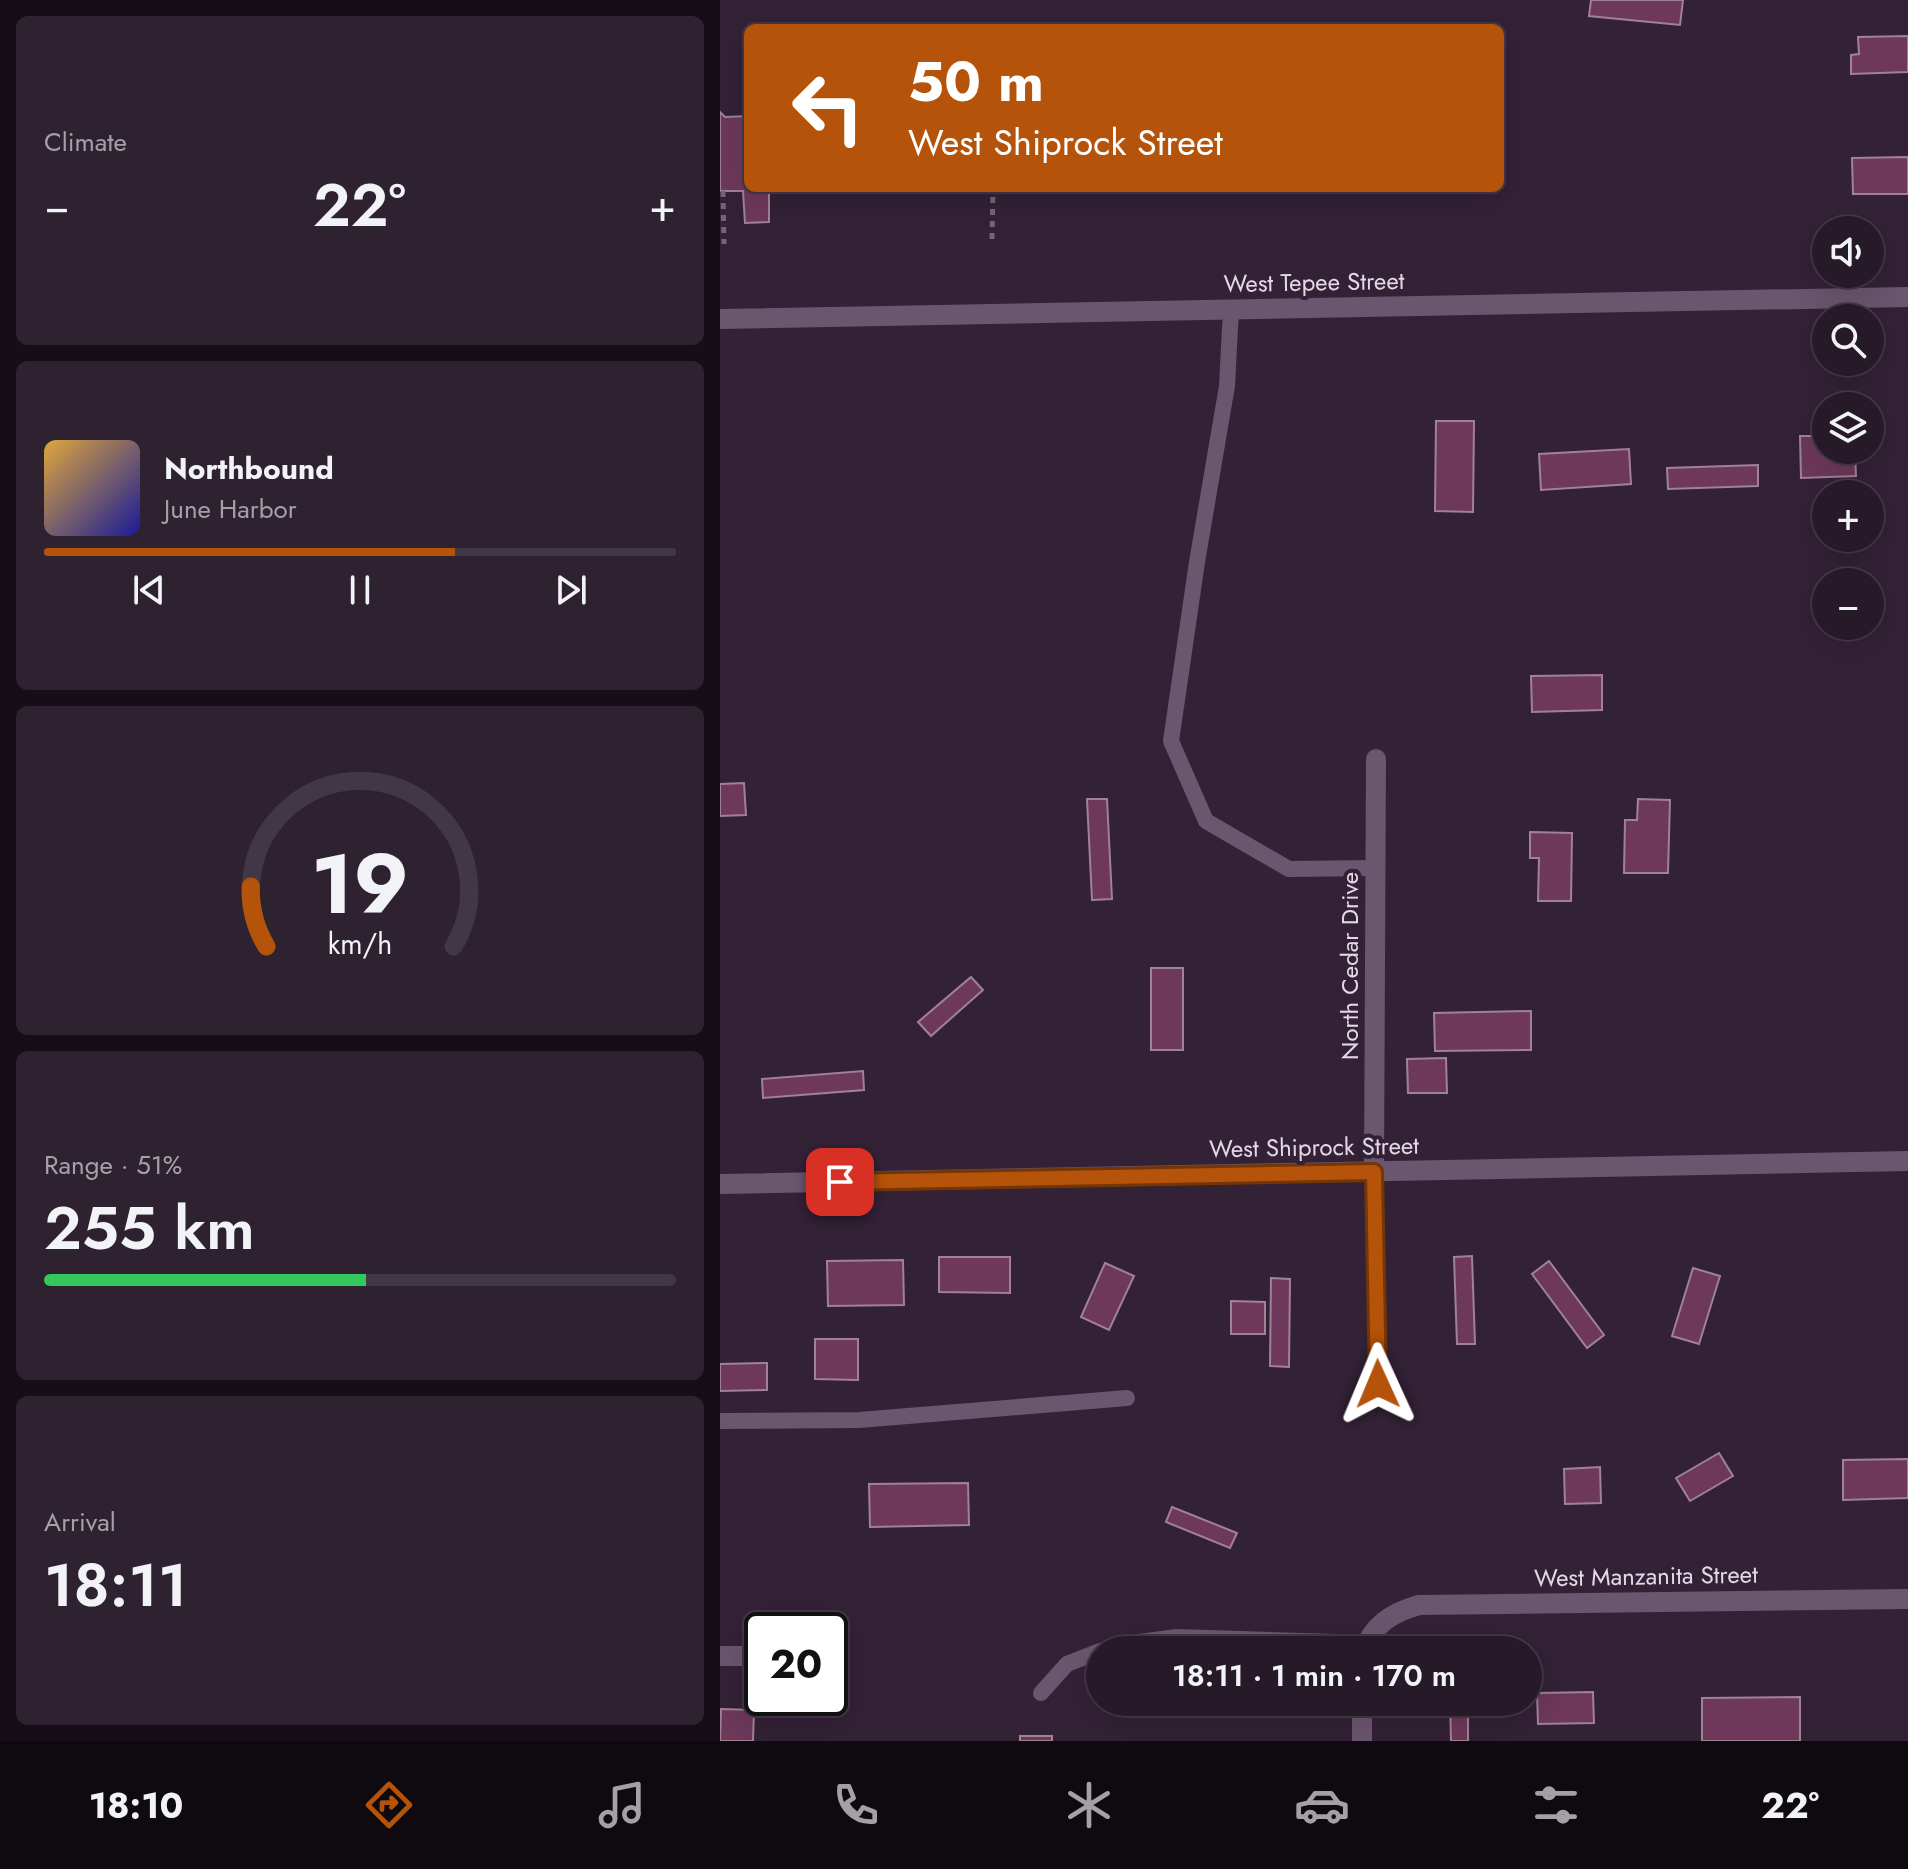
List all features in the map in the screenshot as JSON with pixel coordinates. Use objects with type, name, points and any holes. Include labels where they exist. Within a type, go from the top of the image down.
[{"type":"street","name":"West Tepee Street","points":[[720,319],[1908,297]]},
{"type":"street","name":"North Cedar Drive","points":[[1374,1172],[1376,759]]},
{"type":"street","name":"West Shiprock Street","points":[[720,1184],[1908,1161]]},
{"type":"street","name":"West Manzanita Street","points":[[1374,1636],[1387,1618],[1419,1605],[1908,1599]]},
{"type":"street","points":[[720,1656],[744,1656]]},
{"type":"street","points":[[1362,1716],[1362,1741]]},
{"type":"lane","points":[[1231,309],[1227,386],[1171,741],[1206,821],[1289,869],[1375,868]]},
{"type":"lane","points":[[1374,1172],[1378,1384]]},
{"type":"lane","points":[[720,1421],[859,1420],[1127,1398]]},
{"type":"lane","points":[[1041,1693],[1067,1664],[1086,1657]]},
{"type":"path","points":[[723,191],[724,244]]},
{"type":"path","points":[[992,239],[993,192]]},
{"type":"building","points":[[1591,0],[1683,0],[1680,25],[1589,16]]},
{"type":"building","points":[[1908,36],[1908,72],[1851,74],[1851,55],[1859,54],[1858,37]]},
{"type":"building","points":[[720,112],[725,117],[744,116],[744,192],[769,192],[769,222],[745,223],[743,191],[720,191]]},
{"type":"building","points":[[1908,157],[1908,194],[1853,194],[1852,158]]},
{"type":"building","points":[[1436,421],[1474,421],[1473,512],[1435,511]]},
{"type":"building","points":[[1800,436],[1812,436],[1812,464],[1856,464],[1856,476],[1801,478]]},
{"type":"building","points":[[1629,449],[1631,484],[1541,490],[1539,454]]},
{"type":"building","points":[[1758,465],[1758,486],[1668,489],[1667,468]]},
{"type":"building","points":[[1602,675],[1602,710],[1532,712],[1531,676]]},
{"type":"building","points":[[744,783],[746,815],[720,816],[720,784]]},
{"type":"building","points":[[1087,799],[1107,799],[1112,899],[1092,900]]},
{"type":"building","points":[[1638,799],[1670,800],[1668,873],[1624,873],[1625,820],[1637,820]]},
{"type":"building","points":[[1530,832],[1572,833],[1571,901],[1538,901],[1539,858],[1530,858]]},
{"type":"building","points":[[1151,968],[1183,968],[1183,1050],[1151,1050]]},
{"type":"building","points":[[971,977],[983,990],[931,1036],[918,1022]]},
{"type":"building","points":[[1531,1011],[1531,1050],[1435,1051],[1434,1013]]},
{"type":"building","points":[[1446,1058],[1447,1093],[1408,1093],[1407,1059]]},
{"type":"building","points":[[863,1071],[864,1090],[763,1098],[762,1079]]},
{"type":"building","points":[[1472,1256],[1475,1344],[1457,1344],[1454,1257]]},
{"type":"building","points":[[939,1257],[1010,1257],[1010,1293],[939,1292]]},
{"type":"building","points":[[903,1260],[904,1305],[828,1306],[827,1261]]},
{"type":"building","points":[[1549,1261],[1604,1335],[1587,1348],[1532,1274]]},
{"type":"building","points":[[1105,1263],[1134,1276],[1109,1330],[1081,1317]]},
{"type":"building","points":[[1693,1268],[1720,1276],[1699,1344],[1672,1336]]},
{"type":"building","points":[[1271,1278],[1290,1279],[1289,1367],[1270,1366]]},
{"type":"building","points":[[1231,1301],[1265,1302],[1265,1334],[1231,1334]]},
{"type":"building","points":[[815,1339],[858,1339],[858,1380],[815,1379]]},
{"type":"building","points":[[767,1363],[767,1390],[720,1391],[720,1364]]},
{"type":"building","points":[[1719,1453],[1733,1476],[1690,1501],[1676,1478]]},
{"type":"building","points":[[1908,1459],[1908,1498],[1843,1500],[1843,1460]]},
{"type":"building","points":[[1600,1467],[1601,1503],[1565,1504],[1564,1469]]},
{"type":"building","points":[[968,1483],[969,1525],[870,1527],[869,1484]]},
{"type":"building","points":[[1172,1507],[1237,1533],[1230,1548],[1166,1522]]},
{"type":"building","points":[[1593,1692],[1594,1723],[1538,1724],[1538,1716],[1542,1716],[1542,1693]]},
{"type":"building","points":[[1800,1697],[1800,1741],[1702,1741],[1702,1698]]},
{"type":"building","points":[[721,1709],[744,1710],[744,1716],[754,1716],[753,1741],[720,1741]]},
{"type":"building","points":[[1450,1716],[1468,1716],[1468,1741],[1451,1741]]},
{"type":"building","points":[[1020,1736],[1052,1736],[1052,1741],[1020,1741]]},
{"type":"route","points":[[840,1182],[1374,1172],[1378,1384]]}]
